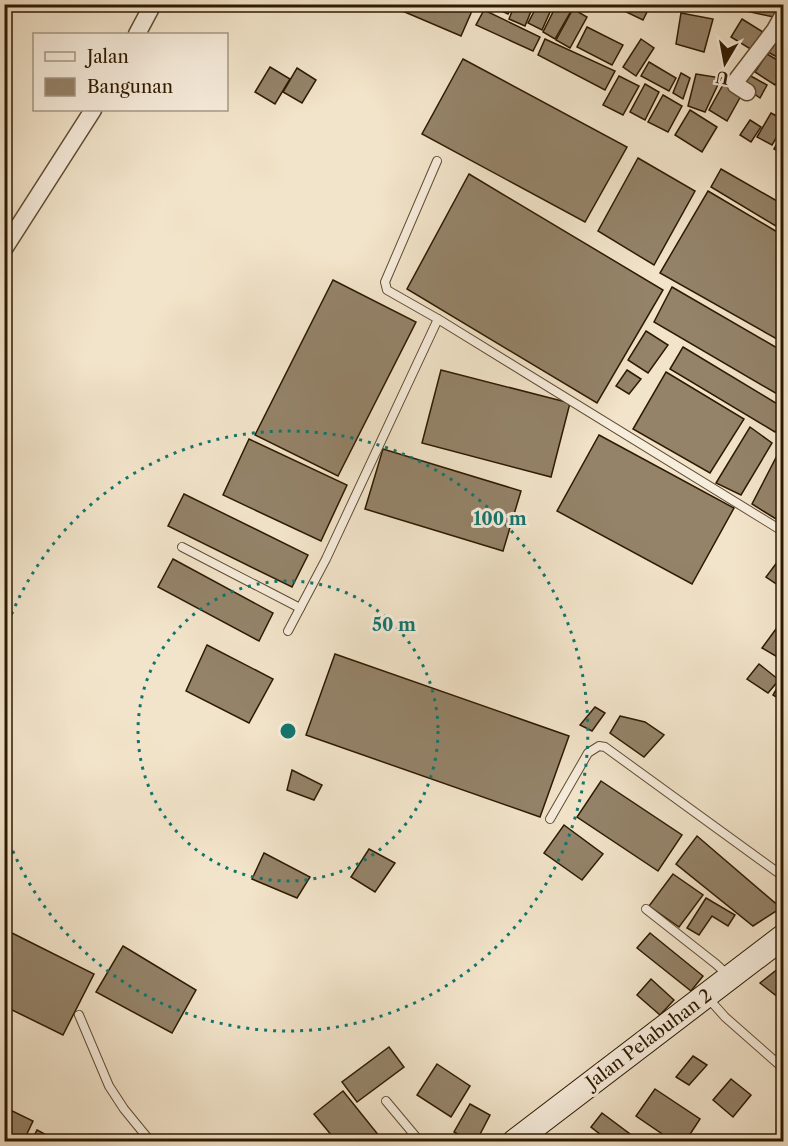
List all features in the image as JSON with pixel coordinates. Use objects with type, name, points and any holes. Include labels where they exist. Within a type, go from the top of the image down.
[{"type":"main road","name":"Jalan Pelabuhan 2","points":[[514,1142],[783,936]]},
{"type":"street","points":[[137,33],[153,4]]},
{"type":"street","points":[[747,92],[736,85],[736,81],[775,30],[783,14]]},
{"type":"street","points":[[4,249],[92,111]]},
{"type":"lane","points":[[437,161],[385,285],[387,290],[438,319],[783,532]]},
{"type":"lane","points":[[288,632],[326,559],[438,319]]},
{"type":"lane","points":[[182,547],[300,608]]},
{"type":"lane","points":[[550,819],[588,753],[599,746],[605,747],[783,877]]},
{"type":"lane","points":[[646,909],[717,964],[730,977]]},
{"type":"lane","points":[[706,996],[783,1069]]},
{"type":"lane","points":[[79,1015],[109,1086],[124,1109],[151,1142]]},
{"type":"lane","points":[[386,1101],[417,1138],[417,1142]]},
{"type":"building","points":[[386,4],[475,4],[461,36]]},
{"type":"building","points":[[487,4],[513,4],[508,14]]},
{"type":"building","points":[[515,4],[534,4],[525,26],[509,19]]},
{"type":"building","points":[[557,4],[571,11],[555,39],[543,32]]},
{"type":"building","points":[[623,4],[651,4],[643,20],[620,9]]},
{"type":"building","points":[[748,4],[784,4],[784,8],[778,18],[746,11]]},
{"type":"building","points":[[537,6],[550,12],[542,30],[528,23]]},
{"type":"building","points":[[573,9],[587,17],[570,48],[556,40]]},
{"type":"building","points":[[484,10],[540,37],[533,51],[476,25]]},
{"type":"building","points":[[681,13],[713,19],[704,52],[676,44]]},
{"type":"building","points":[[742,19],[763,32],[752,50],[731,37]]},
{"type":"building","points":[[784,22],[784,61],[766,51]]},
{"type":"building","points":[[587,27],[623,45],[612,65],[577,47]]},
{"type":"building","points":[[545,39],[615,71],[605,90],[538,55]]},
{"type":"building","points":[[641,39],[654,48],[636,76],[623,67]]},
{"type":"building","points":[[767,54],[784,64],[784,74],[775,85],[755,72]]},
{"type":"building","points":[[463,59],[627,147],[585,222],[422,134]]},
{"type":"building","points":[[649,62],[676,78],[669,91],[641,76]]},
{"type":"building","points":[[270,67],[290,79],[275,104],[255,92]]},
{"type":"building","points":[[297,68],[316,80],[302,103],[283,92]]},
{"type":"building","points":[[681,73],[690,78],[683,99],[673,93]]},
{"type":"building","points":[[696,74],[721,78],[705,112],[688,106]]},
{"type":"building","points":[[749,75],[767,85],[760,98],[744,87]]},
{"type":"building","points":[[619,76],[639,86],[623,115],[603,105]]},
{"type":"building","points":[[724,83],[742,94],[727,121],[709,110]]},
{"type":"building","points":[[645,84],[659,92],[645,120],[630,112]]},
{"type":"building","points":[[663,95],[682,106],[668,132],[648,122]]},
{"type":"building","points":[[690,110],[717,127],[702,152],[675,135]]},
{"type":"building","points":[[771,113],[784,120],[784,125],[772,145],[757,137]]},
{"type":"building","points":[[750,120],[761,127],[751,142],[740,135]]},
{"type":"building","points":[[784,131],[784,154],[774,149]]},
{"type":"building","points":[[638,158],[695,191],[654,265],[598,231]]},
{"type":"building","points":[[721,169],[784,205],[784,231],[711,187]]},
{"type":"building","points":[[469,174],[663,290],[597,403],[407,289]]},
{"type":"building","points":[[708,191],[784,236],[784,343],[660,273]]},
{"type":"building","points":[[333,280],[416,322],[338,476],[255,435]]},
{"type":"building","points":[[672,287],[784,352],[784,398],[654,322]]},
{"type":"building","points":[[646,331],[668,345],[648,373],[628,360]]},
{"type":"building","points":[[683,347],[784,408],[784,422],[775,432],[670,369]]},
{"type":"building","points":[[441,370],[570,403],[551,477],[422,443]]},
{"type":"building","points":[[627,370],[641,379],[629,394],[616,386]]},
{"type":"building","points":[[666,372],[744,419],[710,473],[633,429]]},
{"type":"building","points":[[750,427],[772,443],[741,495],[716,483]]},
{"type":"building","points":[[599,435],[734,508],[692,584],[557,511]]},
{"type":"building","points":[[249,439],[347,485],[321,541],[223,495]]},
{"type":"building","points":[[782,446],[784,447],[784,524],[752,504]]},
{"type":"building","points":[[383,449],[521,491],[503,551],[365,509]]},
{"type":"building","points":[[184,494],[308,555],[292,587],[168,526]]},
{"type":"building","points":[[784,553],[784,589],[766,577]]},
{"type":"building","points":[[173,559],[273,613],[259,641],[158,587]]},
{"type":"building","points":[[784,618],[784,661],[762,648]]},
{"type":"building","points":[[207,645],[273,679],[249,723],[186,691]]},
{"type":"building","points":[[335,654],[569,736],[540,817],[306,735]]},
{"type":"building","points":[[759,664],[779,680],[768,693],[747,679]]},
{"type":"building","points":[[784,676],[784,702],[773,695]]},
{"type":"building","points":[[595,707],[605,713],[592,731],[580,725]]},
{"type":"building","points":[[620,716],[645,722],[664,735],[644,757],[610,733]]},
{"type":"building","points":[[292,770],[322,785],[314,800],[287,790]]},
{"type":"building","points":[[601,781],[682,835],[658,871],[577,817]]},
{"type":"building","points":[[564,825],[603,854],[582,880],[544,853]]},
{"type":"building","points":[[697,836],[781,908],[753,926],[676,864]]},
{"type":"building","points":[[369,849],[395,863],[375,892],[351,877]]},
{"type":"building","points":[[264,853],[310,877],[297,898],[252,879]]},
{"type":"building","points":[[673,874],[703,895],[679,927],[649,906]]},
{"type":"building","points":[[706,898],[735,915],[728,926],[712,916],[699,935],[687,928]]},
{"type":"building","points":[[4,929],[94,974],[63,1035],[4,1006]]},
{"type":"building","points":[[650,933],[703,976],[691,991],[637,948]]},
{"type":"building","points":[[123,946],[196,990],[172,1033],[96,992]]},
{"type":"building","points":[[784,964],[784,1002],[760,983]]},
{"type":"building","points":[[651,979],[674,1000],[660,1015],[637,995]]},
{"type":"building","points":[[389,1047],[404,1067],[357,1102],[342,1082]]},
{"type":"building","points":[[693,1056],[707,1065],[689,1085],[676,1077]]},
{"type":"building","points":[[437,1064],[470,1086],[451,1117],[417,1095]]},
{"type":"building","points":[[731,1079],[751,1095],[733,1117],[713,1100]]},
{"type":"building","points":[[655,1089],[700,1119],[685,1142],[674,1142],[636,1116]]},
{"type":"building","points":[[343,1091],[384,1142],[337,1142],[314,1114]]},
{"type":"building","points":[[470,1104],[490,1115],[476,1142],[454,1132]]},
{"type":"building","points":[[4,1107],[33,1121],[23,1142],[9,1142],[4,1139]]},
{"type":"building","points":[[602,1113],[630,1134],[624,1142],[610,1142],[591,1127]]},
{"type":"building","points":[[37,1130],[56,1140],[55,1142],[31,1142]]}]
